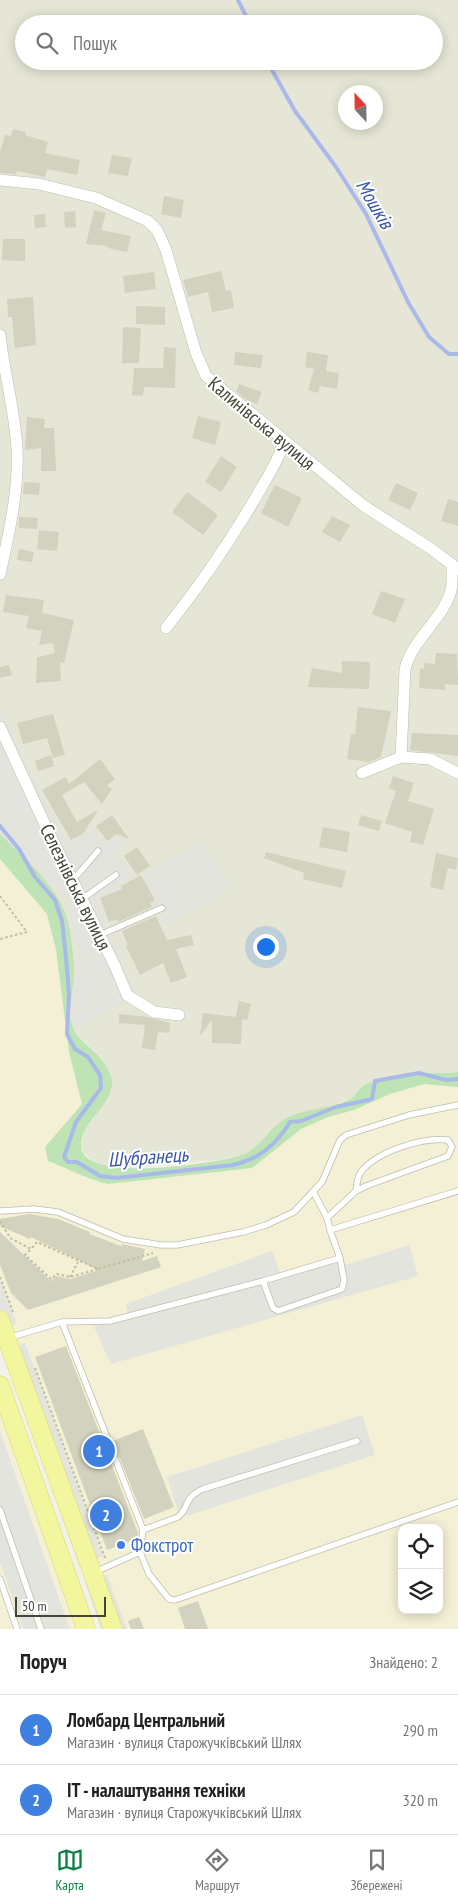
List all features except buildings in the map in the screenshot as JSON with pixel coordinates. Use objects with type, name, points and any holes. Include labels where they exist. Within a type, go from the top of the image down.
[{"type":"main road","points":[[8,1318],[7,1338],[113,1629]]},
{"type":"main road","points":[[0,1385],[86,1629]]},
{"type":"street","name":"Калинівська вулиця","points":[[0,180],[39,184],[96,198],[148,221],[157,230],[166,250],[196,353],[206,376],[364,506],[430,548],[455,568]]},
{"type":"street","points":[[0,335],[3,369],[17,447],[18,476],[12,520],[0,574]]},
{"type":"street","points":[[166,628],[194,593],[248,511],[280,456],[284,442]]},
{"type":"street","points":[[401,757],[405,668],[408,656],[437,618],[450,594],[455,568]]},
{"type":"street","name":"Селезнівська вулиця","points":[[0,727],[127,995],[154,1012],[179,1015]]},
{"type":"street","points":[[362,773],[401,757],[430,759],[458,773]]},
{"type":"lane","points":[[73,880],[98,851]]},
{"type":"lane","points":[[82,899],[116,875]]},
{"type":"lane","points":[[100,935],[162,908]]},
{"type":"lane","points":[[0,1211],[34,1209],[58,1212],[123,1239],[161,1245],[177,1245],[244,1232],[266,1225],[294,1212],[322,1182],[340,1140],[346,1135],[409,1115],[458,1105]]},
{"type":"lane","points":[[327,1218],[356,1190],[448,1156],[452,1147],[448,1140],[424,1140],[382,1156],[369,1164],[360,1173],[356,1190]]},
{"type":"lane","points":[[263,1281],[273,1308],[278,1311],[342,1289],[344,1280],[340,1258],[327,1218],[313,1191]]},
{"type":"lane","points":[[330,1230],[458,1191]]},
{"type":"lane","points":[[7,1338],[62,1322],[110,1320],[263,1281],[340,1258]]},
{"type":"lane","points":[[62,1322],[143,1530],[140,1552],[149,1574],[168,1599],[175,1600],[458,1502]]},
{"type":"lane","points":[[143,1530],[178,1517],[182,1513],[190,1495],[203,1489],[357,1441]]},
{"type":"lane","points":[[0,1510],[41,1629]]},
{"type":"lane","points":[[93,1572],[140,1552]]},
{"type":"lane","points":[[0,1579],[17,1629]]},
{"type":"path","points":[[0,896],[28,932],[0,939]]},
{"type":"path","points":[[0,1221],[10,1238],[31,1249]]},
{"type":"path","points":[[98,1269],[38,1242],[26,1255],[51,1279],[57,1274],[70,1277],[98,1269],[177,1245]]},
{"type":"path","points":[[70,1277],[78,1261]]},
{"type":"path","points":[[0,1277],[8,1318]]},
{"type":"path","points":[[32,1362],[104,1556]]},
{"type":"shaded area","points":[[0,0],[458,0],[458,1072],[389,1077],[362,1086],[352,1098],[267,1133],[257,1147],[242,1155],[217,1160],[122,1169],[98,1165],[84,1153],[81,1146],[85,1130],[95,1117],[105,1061],[80,1037],[73,1027],[72,1005],[6,837],[0,829]]},
{"type":"shaded area","points":[[0,710],[96,900],[136,995],[76,1029],[69,1017],[76,959],[75,938],[67,899],[0,834]]},
{"type":"shaded area","points":[[95,828],[107,844],[121,834],[125,838],[116,855],[88,881],[69,843]]},
{"type":"shaded area","points":[[200,843],[232,888],[163,926],[150,905],[158,900],[143,875]]},
{"type":"shaded area","points":[[119,855],[135,876],[119,885],[120,888],[97,898],[89,882]]},
{"type":"shaded area","points":[[0,859],[47,913],[56,949],[69,1052],[82,1104],[46,1147],[48,1161],[76,1172],[88,1180],[108,1184],[252,1168],[301,1129],[328,1117],[354,1110],[390,1094],[424,1084],[458,1087],[458,1629],[101,1629],[0,1321]]},
{"type":"shaded area","points":[[409,1245],[418,1276],[111,1364],[94,1327],[128,1314],[126,1304],[272,1251],[280,1273],[341,1256],[346,1265]]},
{"type":"shaded area","points":[[0,1280],[17,1324],[0,1330]]},
{"type":"shaded area","points":[[25,1343],[103,1556],[79,1566],[5,1350]]},
{"type":"shaded area","points":[[0,1397],[83,1629],[0,1629]]},
{"type":"shaded area","points":[[362,1415],[375,1455],[180,1518],[167,1477]]},
{"type":"shaded area","points":[[0,1431],[70,1629],[23,1629],[0,1562]]},
{"type":"shaded area","points":[[107,1575],[127,1629],[101,1629],[85,1582]]},
{"type":"green space","points":[[0,829],[50,886],[63,908],[72,943],[74,965],[70,1012],[73,1027],[81,1039],[106,1065],[112,1079],[107,1099],[83,1136],[81,1145],[87,1157],[102,1165],[125,1168],[180,1166],[227,1159],[247,1153],[253,1149],[276,1125],[290,1116],[344,1102],[352,1098],[368,1083],[397,1075],[458,1072],[458,1087],[424,1084],[390,1094],[354,1110],[328,1117],[301,1129],[252,1168],[108,1184],[85,1177],[48,1161],[45,1147],[82,1104],[69,1052],[56,949],[47,914],[0,859]]},
{"type":"waterway","name":"Мошків","points":[[238,0],[246,15]]},
{"type":"waterway","name":"Мошків","points":[[272,70],[295,111],[336,167],[366,214],[408,302],[429,337],[449,354],[458,354]]},
{"type":"waterway","name":"Шубранець","points":[[0,826],[19,849],[35,877],[55,900],[62,921],[66,958],[69,994],[67,1034],[75,1049],[88,1057],[100,1075],[101,1088],[76,1122],[64,1157],[68,1162],[77,1162],[100,1176],[116,1178],[233,1165],[251,1159],[266,1150],[279,1138],[290,1122],[301,1121],[336,1107],[372,1099],[375,1081],[419,1073],[446,1080],[458,1079]]},
{"type":"place","name":"Ломбард Центральний","points":[[99,1451]]},
{"type":"place","name":"ІТ - налаштування техніки","points":[[106,1515]]},
{"type":"place","name":"Фокстрот","points":[[121,1545]]}]
